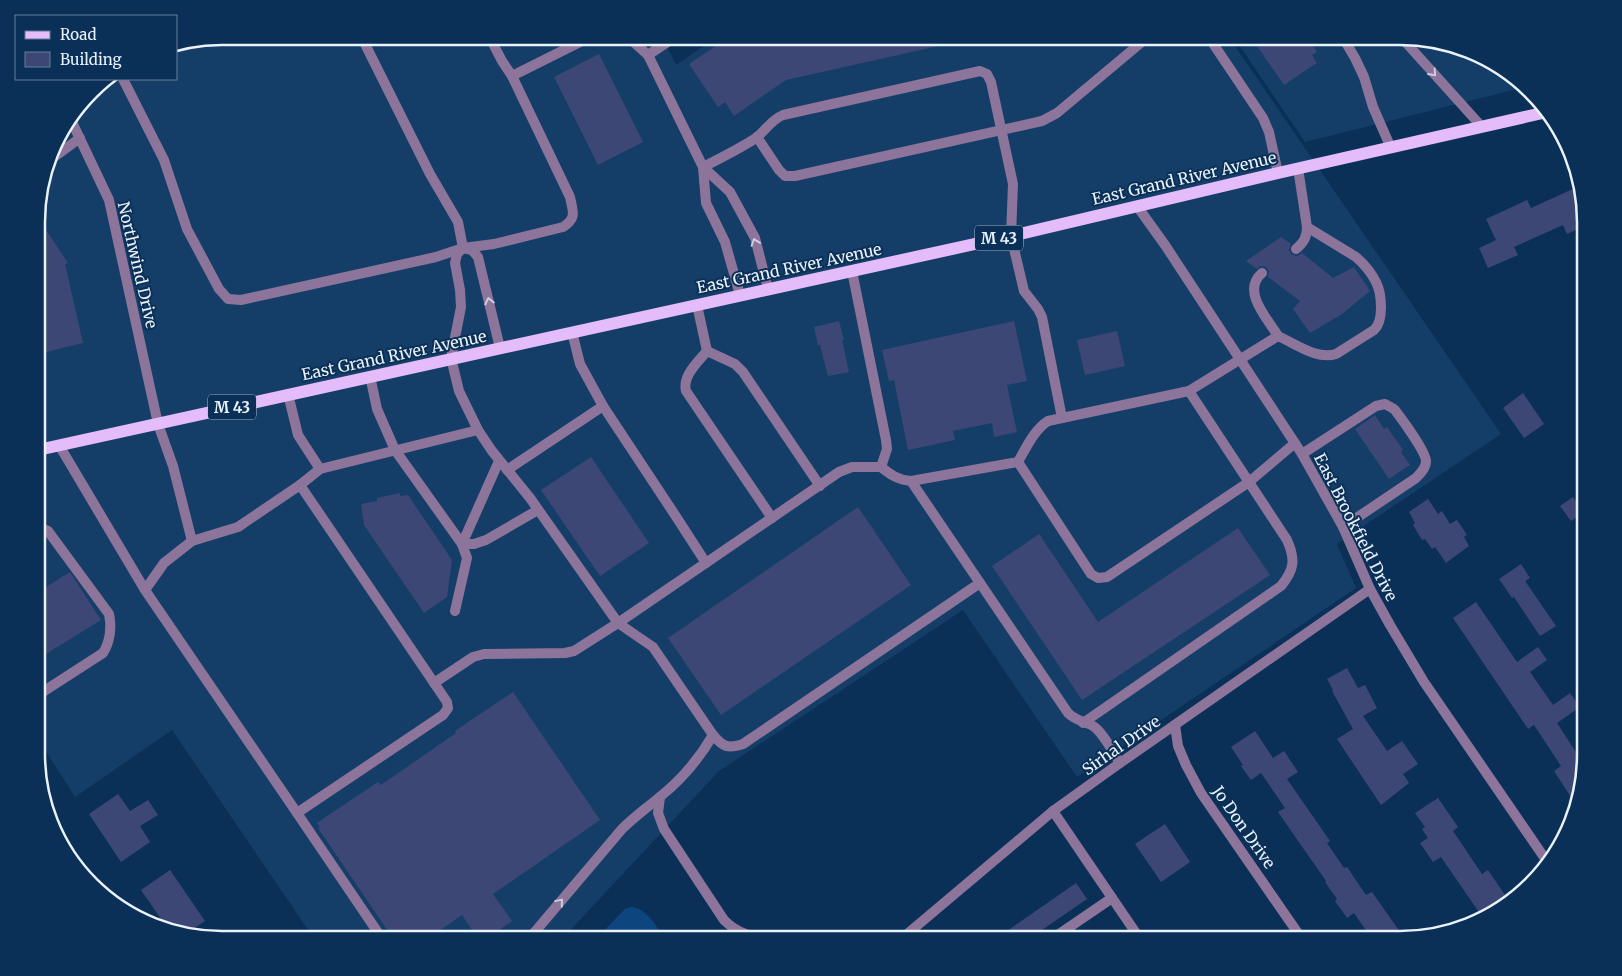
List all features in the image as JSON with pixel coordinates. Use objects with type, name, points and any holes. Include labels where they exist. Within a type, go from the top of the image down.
[{"type":"main road","name":"East Grand River Avenue","points":[[45,448],[1011,236],[1298,168],[1540,114]]},
{"type":"street","points":[[366,45],[430,174],[458,222],[463,248]]},
{"type":"street","points":[[124,80],[164,160],[187,229],[218,289],[228,299],[240,300],[436,257],[463,248],[494,244],[563,228],[571,222],[574,214],[570,197],[512,76],[494,45]]},
{"type":"street","points":[[512,76],[574,45]]},
{"type":"street","points":[[637,45],[648,55],[703,167],[730,192],[754,238],[768,289]]},
{"type":"street","points":[[648,55],[664,45]]},
{"type":"street","points":[[757,137],[779,170],[785,176],[795,176],[1002,131],[1042,121],[1057,113],[1138,45]]},
{"type":"street","points":[[1214,45],[1263,118],[1278,173]]},
{"type":"street","points":[[1347,45],[1364,77],[1373,107],[1390,148]]},
{"type":"street","points":[[1408,45],[1482,127]]},
{"type":"street","points":[[703,167],[757,137],[774,119],[783,115],[980,72],[987,74],[991,82],[1013,184],[1011,236],[1024,291],[1042,317],[1062,418]]},
{"type":"street","name":"Northwind Drive","points":[[74,126],[109,200],[158,424],[173,466],[192,540]]},
{"type":"street","points":[[58,154],[80,138]]},
{"type":"street","points":[[703,167],[706,203],[725,242],[740,295]]},
{"type":"street","points":[[1296,249],[1307,236],[1298,168]]},
{"type":"street","name":"East Brookfield Drive","points":[[1137,206],[1302,454],[1343,527],[1370,590],[1424,682],[1544,857]]},
{"type":"street","points":[[1262,273],[1254,283],[1253,292],[1256,301],[1278,336],[1321,356],[1336,354],[1379,326],[1381,318],[1379,291],[1376,282],[1363,263],[1307,227]]},
{"type":"street","points":[[463,248],[472,250],[478,256],[500,348]]},
{"type":"street","points":[[463,248],[457,254],[455,263],[461,307],[451,358],[459,391],[478,430],[538,510],[618,623],[653,647],[713,735],[726,746],[734,747],[743,744],[980,583]]},
{"type":"street","points":[[852,271],[886,440],[886,449],[881,467]]},
{"type":"street","points":[[697,305],[707,351]]},
{"type":"street","points":[[572,332],[580,364],[603,406],[706,563]]},
{"type":"street","points":[[434,683],[473,657],[484,654],[565,653],[574,651],[839,472],[852,467],[881,467],[900,480],[911,481],[1018,462],[1041,425],[1048,421],[1189,391],[1278,336]]},
{"type":"street","points":[[707,351],[735,364],[743,372],[820,486]]},
{"type":"street","points":[[707,351],[686,377],[684,384],[686,391],[772,518]]},
{"type":"street","points":[[370,376],[377,409],[395,450],[462,544],[466,558],[454,611]]},
{"type":"street","points":[[1083,723],[1281,586],[1288,577],[1293,564],[1292,552],[1287,540],[1189,391]]},
{"type":"street","points":[[288,394],[298,435],[320,469]]},
{"type":"street","points":[[1302,454],[1376,406],[1385,404],[1392,408],[1399,416],[1424,453],[1426,462],[1423,470],[1416,478],[1343,527]]},
{"type":"street","points":[[507,470],[603,406]]},
{"type":"street","points":[[145,590],[164,563],[192,540],[238,527],[300,485],[320,469],[478,430]]},
{"type":"street","points":[[1018,462],[1091,574],[1098,578],[1106,577],[1249,482],[1295,443]]},
{"type":"street","points":[[59,445],[145,590],[377,931]]},
{"type":"street","points":[[462,544],[499,460]]},
{"type":"street","points":[[911,481],[1068,713],[1074,719],[1098,730],[1120,763]]},
{"type":"street","points":[[297,813],[443,715],[448,708],[447,702],[300,485]]},
{"type":"street","points":[[462,544],[474,544],[486,540],[538,510]]},
{"type":"street","points":[[45,530],[48,531],[109,614],[111,623],[108,646],[104,653],[45,690]]},
{"type":"street","name":"Sirhal Drive","points":[[911,931],[1053,811],[1370,590]]},
{"type":"street","name":"Jo Don Drive","points":[[1175,725],[1178,746],[1201,793],[1296,931]]},
{"type":"street","points":[[536,931],[622,828],[638,813],[660,797],[693,764],[702,754],[713,735]]},
{"type":"street","points":[[660,797],[658,813],[664,829],[724,920],[737,931]]},
{"type":"street","points":[[1053,811],[1134,931]]},
{"type":"street","points":[[1065,931],[1112,898]]},
{"type":"shaded area","points":[[211,45],[666,45],[676,65],[705,45],[1234,45],[1501,434],[1337,544],[1356,588],[1077,777],[963,610],[719,771],[569,931],[309,931],[172,730],[75,797],[45,750],[45,211],[48,188],[58,154],[75,124],[89,105],[117,80],[178,80],[178,50]]},
{"type":"shaded area","points":[[1239,45],[1411,45],[1434,48],[1468,58],[1498,75],[1517,89],[1305,142]]},
{"type":"shaded area","points":[[637,908],[647,914],[659,931],[604,931],[625,909]]},
{"type":"building","points":[[718,45],[943,45],[786,80],[734,116],[725,102],[718,107],[689,64]]},
{"type":"building","points":[[1256,45],[1313,45],[1317,52],[1312,55],[1317,63],[1284,85]]},
{"type":"building","points":[[599,54],[643,142],[598,165],[554,77]]},
{"type":"building","points":[[1574,188],[1577,230],[1567,234],[1563,225],[1514,247],[1518,255],[1488,268],[1479,248],[1496,240],[1486,219],[1527,200],[1531,208]]},
{"type":"building","points":[[45,228],[68,263],[65,264],[83,343],[45,352]]},
{"type":"building","points":[[1281,237],[1291,244],[1289,250],[1291,254],[1297,256],[1302,253],[1333,278],[1354,267],[1370,291],[1342,314],[1310,333],[1293,309],[1300,301],[1268,277],[1269,271],[1266,267],[1260,266],[1257,269],[1246,261]]},
{"type":"building","points":[[839,321],[849,372],[828,376],[814,327]]},
{"type":"building","points":[[1014,321],[1027,381],[1007,385],[1017,432],[994,437],[992,423],[953,431],[955,440],[908,450],[894,380],[889,381],[882,350]]},
{"type":"building","points":[[1117,331],[1125,366],[1085,375],[1077,340]]},
{"type":"building","points":[[1523,393],[1544,424],[1524,438],[1503,408]]},
{"type":"building","points":[[1375,415],[1384,429],[1387,427],[1403,450],[1401,452],[1410,465],[1389,479],[1355,429]]},
{"type":"building","points":[[591,457],[649,543],[600,576],[541,490]]},
{"type":"building","points":[[400,493],[400,496],[408,495],[452,560],[447,597],[424,613],[364,525],[361,504]]},
{"type":"building","points":[[1573,497],[1577,502],[1577,517],[1571,521],[1560,506]]},
{"type":"building","points":[[1428,499],[1438,514],[1442,511],[1450,524],[1457,520],[1467,535],[1464,537],[1469,546],[1446,563],[1435,547],[1432,549],[1425,539],[1422,540],[1413,525],[1415,523],[1409,512]]},
{"type":"building","points":[[858,507],[911,585],[721,715],[668,638]]},
{"type":"building","points":[[1238,528],[1270,575],[1082,700],[992,566],[1039,534],[1098,622]]},
{"type":"building","points":[[1521,564],[1530,578],[1525,581],[1556,626],[1540,636],[1514,597],[1512,598],[1499,579]]},
{"type":"building","points":[[70,572],[101,620],[45,655],[45,588]]},
{"type":"building","points":[[1476,602],[1517,662],[1538,647],[1547,660],[1530,672],[1553,705],[1570,693],[1577,703],[1577,709],[1557,723],[1577,754],[1571,798],[1554,771],[1561,766],[1534,725],[1528,729],[1453,618]]},
{"type":"building","points":[[1347,668],[1358,688],[1365,685],[1377,708],[1363,716],[1387,751],[1402,741],[1418,764],[1403,774],[1409,783],[1381,805],[1337,739],[1353,729],[1327,679]]},
{"type":"building","points":[[513,692],[600,820],[493,894],[512,921],[498,931],[473,931],[462,915],[439,931],[388,931],[318,828],[320,827],[317,823],[378,782],[381,785],[456,733],[455,731]]},
{"type":"building","points":[[1255,731],[1273,758],[1284,751],[1298,772],[1287,779],[1330,841],[1327,843],[1344,868],[1347,867],[1366,895],[1372,892],[1399,931],[1366,931],[1354,913],[1347,918],[1335,901],[1337,899],[1326,881],[1278,812],[1285,808],[1261,773],[1251,780],[1231,747]]},
{"type":"building","points":[[118,794],[130,811],[148,800],[158,815],[140,826],[150,842],[121,862],[89,814]]},
{"type":"building","points":[[1438,798],[1458,827],[1453,831],[1482,874],[1488,870],[1505,896],[1479,912],[1441,857],[1433,862],[1420,843],[1428,838],[1422,829],[1425,827],[1415,813]]},
{"type":"building","points":[[1165,824],[1190,862],[1161,882],[1135,844]]},
{"type":"building","points":[[170,870],[205,921],[194,929],[162,921],[141,890]]},
{"type":"building","points":[[1076,883],[1087,899],[1041,931],[1007,931]]}]
